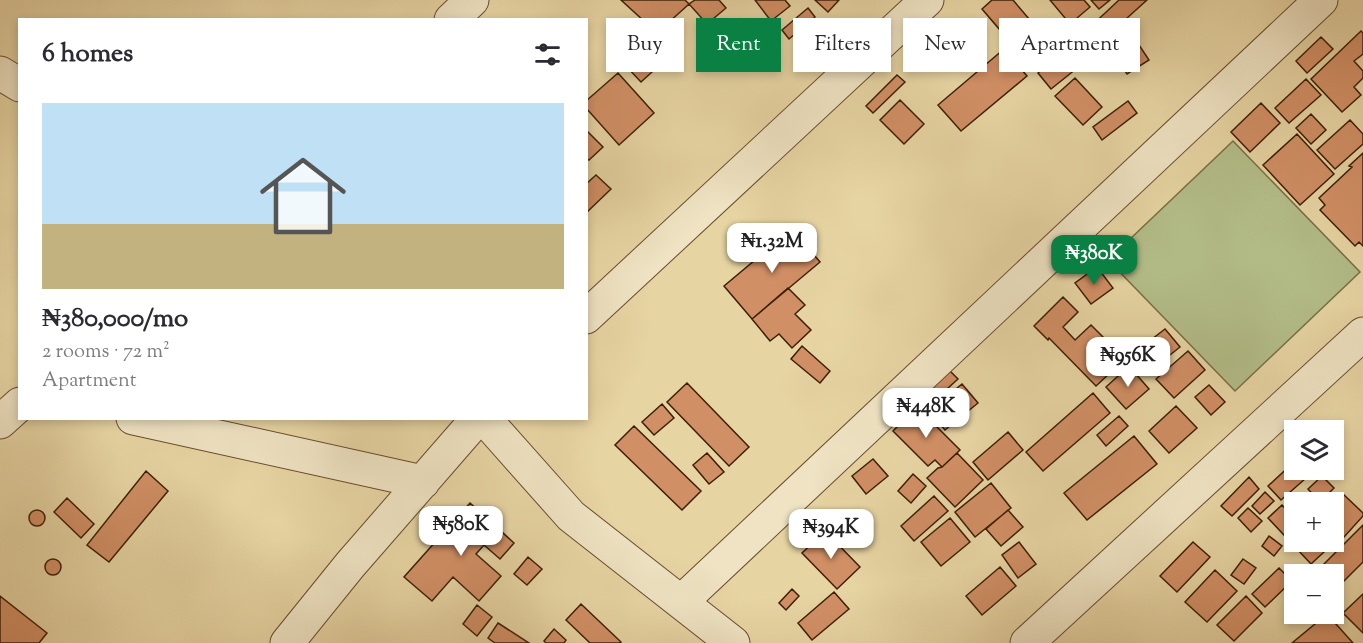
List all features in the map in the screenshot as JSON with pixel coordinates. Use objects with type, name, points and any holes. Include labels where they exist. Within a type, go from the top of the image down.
[{"type":"street","points":[[453,18],[472,0]]},
{"type":"street","points":[[588,315],[927,0]]},
{"type":"street","points":[[681,602],[1321,0]]},
{"type":"street","points":[[0,73],[18,84]]},
{"type":"street","points":[[1028,643],[1363,334]]},
{"type":"street","points":[[0,422],[18,406]]},
{"type":"street","points":[[142,420],[423,482]]},
{"type":"street","points":[[287,643],[350,565],[476,420]]},
{"type":"street","points":[[486,420],[571,516],[733,643]]},
{"type":"green space","points":[[1233,141],[1360,272],[1235,391],[1108,260]]},
{"type":"building","points":[[621,0],[685,0],[689,4],[674,18],[641,18]]},
{"type":"building","points":[[695,0],[719,0],[726,8],[714,18],[702,18],[689,4]]},
{"type":"building","points":[[755,0],[785,0],[790,6],[775,18],[769,18]]},
{"type":"building","points":[[815,0],[839,0],[828,12]]},
{"type":"building","points":[[992,0],[1013,0],[1028,18],[999,18],[999,29],[982,9]]},
{"type":"building","points":[[1050,0],[1084,0],[1090,7],[1077,18],[1065,18]]},
{"type":"building","points":[[1091,0],[1110,0],[1099,9]]},
{"type":"building","points":[[1119,0],[1147,0],[1127,18],[1100,18]]},
{"type":"building","points":[[808,8],[815,17],[814,18],[796,18]]},
{"type":"building","points":[[793,21],[793,36],[789,39],[782,30]]},
{"type":"building","points":[[1361,31],[1363,33],[1363,54],[1354,61],[1363,71],[1363,78],[1354,87],[1361,95],[1342,112],[1311,79]]},
{"type":"building","points":[[1321,37],[1333,49],[1307,73],[1296,61]]},
{"type":"building","points":[[1140,46],[1149,60],[1140,66]]},
{"type":"building","points":[[999,53],[999,72],[1024,72],[1027,76],[961,131],[938,105],[977,72],[987,72],[987,63]]},
{"type":"building","points":[[632,72],[652,72],[641,82]]},
{"type":"building","points":[[1039,72],[1072,72],[1051,89]]},
{"type":"building","points":[[618,73],[654,113],[619,145],[588,110],[588,99]]},
{"type":"building","points":[[897,75],[905,82],[873,113],[866,106]]},
{"type":"building","points":[[1075,78],[1102,107],[1083,125],[1055,96]]},
{"type":"building","points":[[1306,79],[1321,95],[1289,123],[1275,108]]},
{"type":"building","points":[[900,100],[924,124],[904,144],[880,120]]},
{"type":"building","points":[[1128,101],[1137,113],[1102,140],[1093,127]]},
{"type":"building","points":[[1261,103],[1280,123],[1250,152],[1231,132]]},
{"type":"building","points":[[1311,114],[1326,130],[1311,144],[1296,128]]},
{"type":"building","points":[[1350,120],[1363,134],[1363,144],[1335,169],[1317,150]]},
{"type":"building","points":[[588,132],[603,147],[588,159]]},
{"type":"building","points":[[1297,134],[1334,174],[1300,205],[1263,165]]},
{"type":"building","points":[[1363,153],[1363,246],[1359,242],[1355,246],[1320,210],[1325,205],[1319,198],[1352,167],[1349,166]]},
{"type":"building","points":[[596,175],[611,189],[588,211],[588,182]]},
{"type":"building","points":[[792,229],[820,262],[752,319],[724,286]]},
{"type":"building","points":[[1097,267],[1113,288],[1091,304],[1075,283]]},
{"type":"building","points":[[788,288],[805,305],[795,314],[811,330],[792,348],[779,334],[770,341],[752,319]]},
{"type":"building","points":[[1063,297],[1078,312],[1063,327],[1075,340],[1091,325],[1125,359],[1096,386],[1049,338],[1048,340],[1034,326]]},
{"type":"building","points":[[1165,329],[1180,347],[1150,371],[1134,353]]},
{"type":"building","points":[[802,346],[830,371],[820,383],[791,359]]},
{"type":"building","points":[[1188,351],[1205,370],[1174,398],[1156,379]]},
{"type":"building","points":[[1129,366],[1149,389],[1126,409],[1106,387]]},
{"type":"building","points":[[950,371],[958,379],[927,407],[919,398]]},
{"type":"building","points":[[687,383],[749,447],[729,466],[667,402]]},
{"type":"building","points":[[962,384],[978,403],[945,430],[929,411]]},
{"type":"building","points":[[1209,385],[1225,402],[1211,415],[1195,397]]},
{"type":"building","points":[[1093,393],[1110,413],[1043,471],[1026,452]]},
{"type":"building","points":[[662,404],[674,418],[654,435],[642,422]]},
{"type":"building","points":[[1176,406],[1197,428],[1169,453],[1149,431]]},
{"type":"building","points":[[917,407],[960,450],[942,467],[935,460],[928,466],[893,431]]},
{"type":"building","points":[[1119,416],[1128,426],[1106,446],[1097,435]]},
{"type":"building","points":[[634,426],[701,491],[682,510],[615,445]]},
{"type":"building","points":[[1008,432],[1023,450],[988,480],[973,462]]},
{"type":"building","points":[[1134,436],[1157,464],[1087,520],[1064,493]]},
{"type":"building","points":[[707,453],[724,472],[709,484],[693,465]]},
{"type":"building","points":[[957,453],[983,480],[955,507],[927,478]]},
{"type":"building","points":[[873,459],[888,476],[866,494],[852,476]]},
{"type":"building","points":[[146,471],[168,491],[109,562],[87,545]]},
{"type":"building","points":[[1284,471],[1284,480],[1304,480],[1290,492],[1284,492],[1284,497],[1281,500],[1268,486]]},
{"type":"building","points":[[913,474],[926,486],[911,503],[898,491]]},
{"type":"building","points":[[1249,477],[1259,489],[1232,516],[1221,506]]},
{"type":"building","points":[[1318,480],[1326,480],[1334,488],[1330,492],[1311,492],[1308,489]]},
{"type":"building","points":[[991,483],[1011,508],[975,537],[955,512]]},
{"type":"building","points":[[1265,492],[1274,501],[1260,514],[1252,506]]},
{"type":"building","points":[[1344,495],[1363,513],[1363,516],[1344,537]]},
{"type":"building","points":[[934,496],[948,511],[914,541],[901,526]]},
{"type":"building","points":[[67,498],[94,524],[81,538],[54,512]]},
{"type":"building","points":[[470,503],[514,543],[500,559],[484,545],[476,554],[501,576],[479,601],[453,577],[432,601],[404,577]]},
{"type":"building","points":[[1282,505],[1284,507],[1284,535],[1268,518]]},
{"type":"building","points":[[1248,508],[1262,521],[1251,532],[1238,518]]},
{"type":"building","points":[[34,510],[40,510],[45,518],[43,524],[34,526],[29,521],[29,515]]},
{"type":"building","points":[[1008,510],[1023,527],[1001,546],[986,529]]},
{"type":"building","points":[[950,518],[970,542],[941,566],[921,542]]},
{"type":"building","points":[[1363,525],[1363,562],[1344,581],[1344,564],[1324,564],[1336,552],[1344,552],[1344,544]]},
{"type":"building","points":[[825,531],[860,567],[837,589],[802,553]]},
{"type":"building","points":[[1269,536],[1282,546],[1274,556],[1262,546]]},
{"type":"building","points":[[1019,542],[1036,564],[1018,578],[1002,555]]},
{"type":"building","points":[[1193,542],[1210,557],[1177,592],[1160,576]]},
{"type":"building","points":[[1300,552],[1324,552],[1311,564]]},
{"type":"building","points":[[528,557],[542,569],[527,585],[514,574]]},
{"type":"building","points":[[50,559],[56,559],[61,567],[59,573],[50,575],[45,570],[45,564]]},
{"type":"building","points":[[1243,559],[1256,568],[1244,584],[1231,575]]},
{"type":"building","points":[[1000,567],[1016,586],[982,615],[966,596]]},
{"type":"building","points":[[1279,568],[1284,573],[1284,589],[1265,607],[1252,594]]},
{"type":"building","points":[[1215,570],[1237,591],[1207,622],[1185,602]]},
{"type":"building","points":[[792,589],[799,596],[786,610],[779,603]]},
{"type":"building","points":[[834,592],[849,609],[812,640],[798,623]]},
{"type":"building","points":[[1363,594],[1363,633],[1344,614]]},
{"type":"building","points":[[0,596],[47,633],[39,643],[0,643]]},
{"type":"building","points":[[1246,596],[1262,613],[1234,641],[1217,625]]},
{"type":"building","points":[[581,604],[621,642],[590,643],[566,620]]},
{"type":"building","points":[[477,605],[492,617],[477,636],[463,624]]},
{"type":"building","points":[[498,623],[529,643],[495,643],[488,638]]},
{"type":"building","points":[[1315,624],[1336,624],[1353,643],[1292,643]]},
{"type":"building","points":[[554,629],[566,640],[564,643],[544,641]]}]
